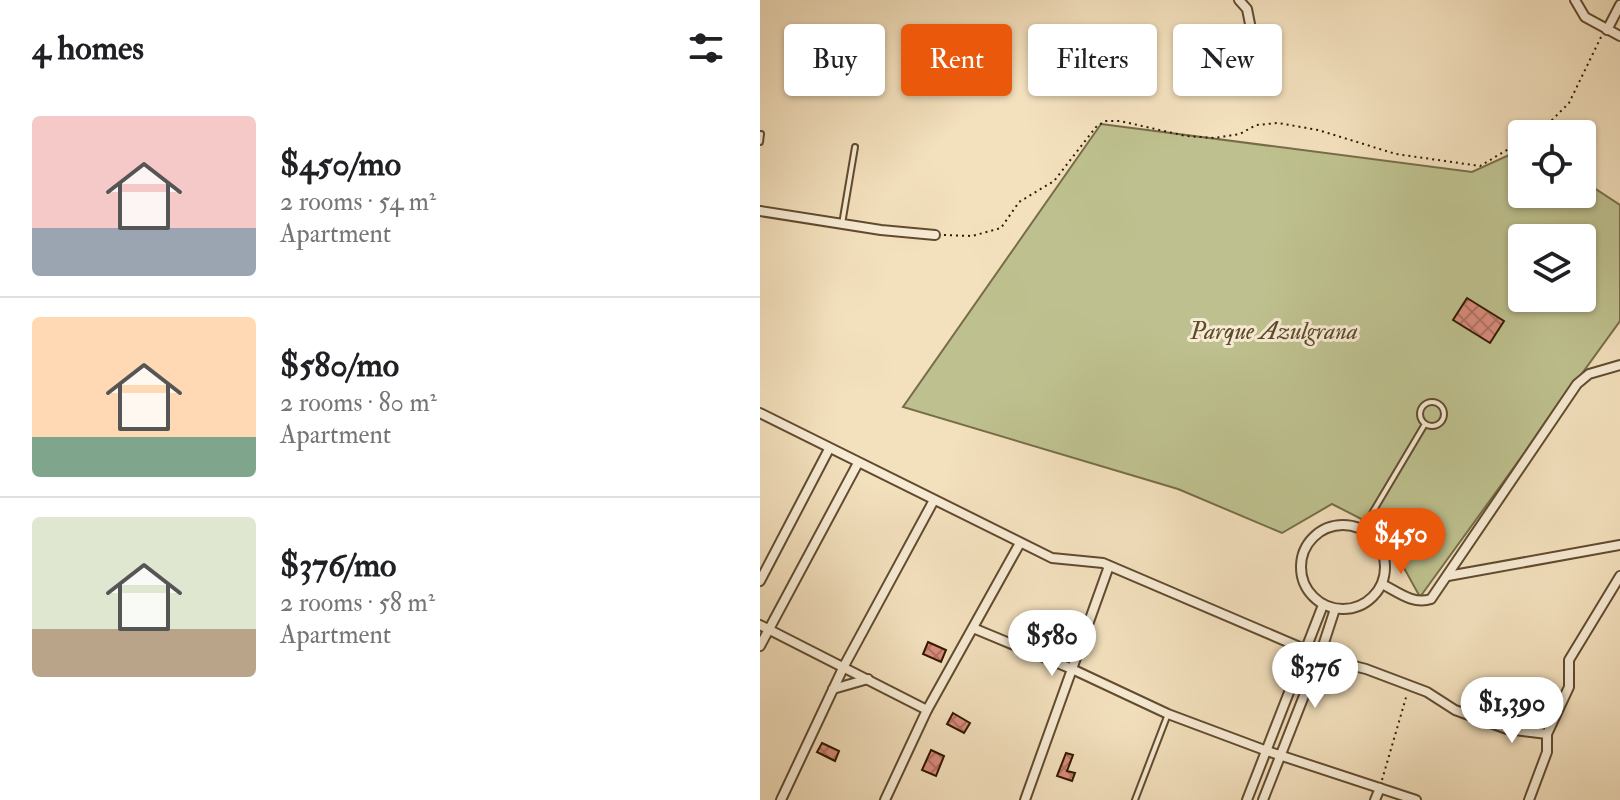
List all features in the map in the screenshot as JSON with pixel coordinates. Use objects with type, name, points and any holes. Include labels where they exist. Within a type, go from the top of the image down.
[{"type":"street","points":[[1239,0],[1247,9],[1250,24]]},
{"type":"street","points":[[1575,0],[1585,17],[1620,36]]},
{"type":"street","points":[[1607,30],[1620,5]]},
{"type":"street","points":[[760,211],[935,235]]},
{"type":"street","points":[[1382,584],[1422,602],[1431,599],[1577,384],[1589,374],[1620,365]]},
{"type":"street","points":[[760,413],[1052,558],[1084,560],[1109,566],[1320,655],[1427,692],[1455,710],[1507,729],[1547,734]]},
{"type":"street","points":[[760,581],[829,449]]},
{"type":"street","points":[[760,646],[764,627],[858,463]]},
{"type":"street","points":[[781,800],[844,666],[934,500]]},
{"type":"street","points":[[1365,524],[1384,556],[1382,584],[1374,596],[1349,609],[1323,605],[1313,597],[1300,574],[1304,548],[1323,529],[1336,525],[1365,524]]},
{"type":"street","points":[[885,800],[927,710],[1020,543]]},
{"type":"street","points":[[1448,576],[1620,545]]},
{"type":"street","points":[[1025,800],[1109,566]]},
{"type":"street","points":[[1529,800],[1547,752],[1547,734],[1569,687],[1569,660],[1620,576]]},
{"type":"street","points":[[1247,800],[1323,605]]},
{"type":"street","points":[[1263,800],[1335,609]]},
{"type":"street","points":[[764,627],[927,710]]},
{"type":"street","points":[[973,628],[1072,669],[1168,714],[1267,751],[1416,800]]},
{"type":"street","points":[[833,689],[868,679]]},
{"type":"street","points":[[1375,800],[1380,788]]},
{"type":"lane","points":[[760,142],[761,134]]},
{"type":"lane","points":[[842,224],[855,147]]},
{"type":"lane","points":[[1431,402],[1438,404],[1443,409],[1442,420],[1433,426],[1425,424],[1421,418],[1421,408],[1431,402]]},
{"type":"lane","points":[[1365,524],[1425,424]]},
{"type":"lane","points":[[1135,800],[1168,714]]},
{"type":"path","points":[[1552,120],[1569,103],[1597,41],[1607,30]]},
{"type":"path","points":[[935,235],[972,236],[1001,228],[1019,202],[1054,181],[1096,127],[1105,121],[1214,138],[1240,134],[1256,125],[1278,123],[1318,130],[1396,154],[1480,166],[1508,149]]},
{"type":"path","points":[[1380,788],[1410,685]]},
{"type":"green space","name":"Parque Azulgrana","points":[[1101,124],[1472,172],[1508,155],[1508,208],[1596,208],[1596,189],[1620,205],[1620,321],[1420,597],[1383,530],[1332,504],[1282,533],[1178,489],[903,407]]},
{"type":"building","points":[[1467,298],[1504,321],[1490,343],[1453,320]]},
{"type":"building","points":[[928,642],[946,650],[941,662],[923,654]]},
{"type":"building","points":[[953,713],[970,723],[964,733],[947,724]]},
{"type":"building","points":[[822,743],[839,751],[835,761],[817,752]]},
{"type":"building","points":[[931,750],[944,756],[936,776],[922,770]]},
{"type":"building","points":[[1066,753],[1073,755],[1067,771],[1075,773],[1072,781],[1057,776]]}]
